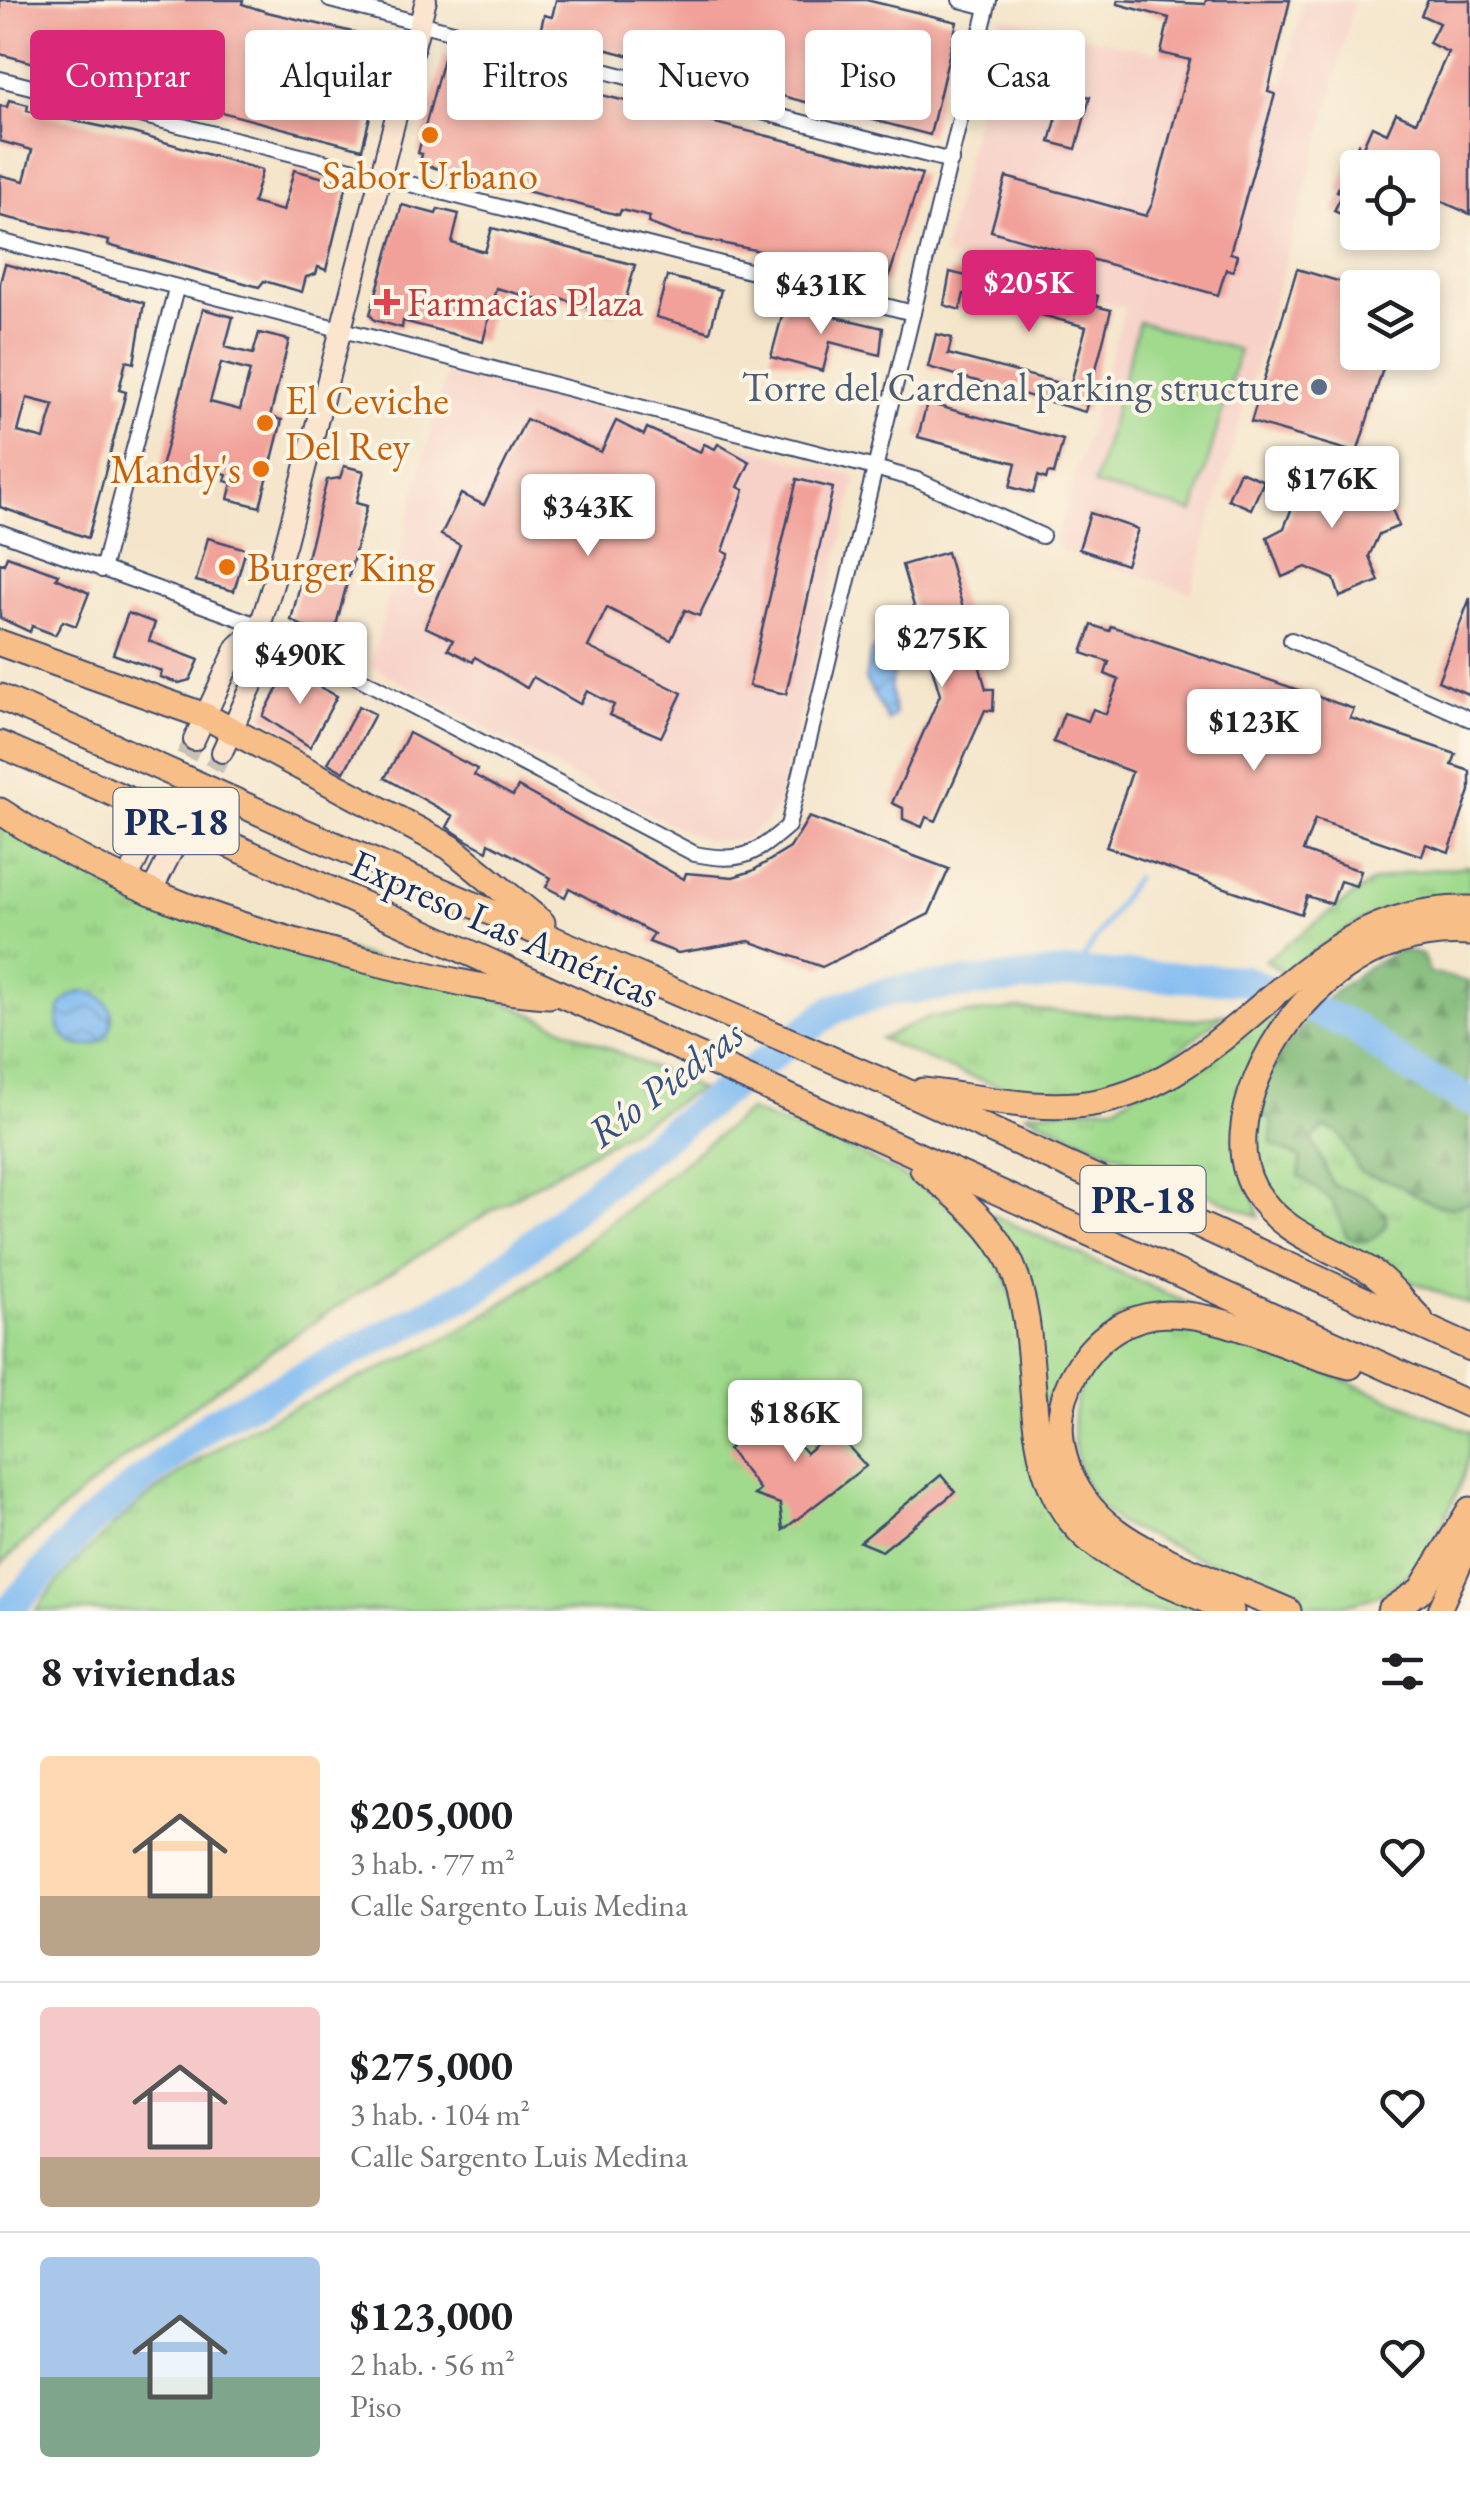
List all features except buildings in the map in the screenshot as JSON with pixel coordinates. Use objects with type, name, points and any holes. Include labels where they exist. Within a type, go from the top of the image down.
[{"type":"highway","points":[[0,643],[200,728],[450,847],[565,942]]},
{"type":"highway","name":"Expreso Las Américas","points":[[0,697],[898,1088],[1451,1339]]},
{"type":"highway","name":"Expreso Las Américas","points":[[0,744],[1470,1405]]},
{"type":"highway","points":[[0,811],[150,894],[316,948],[502,992],[564,996]]},
{"type":"highway","points":[[898,1088],[1020,1102],[1096,1102],[1156,1082],[1330,964],[1387,918],[1440,908],[1470,908]]},
{"type":"highway","points":[[1451,1339],[1374,1273],[1288,1229],[1252,1184],[1243,1131],[1248,1098],[1265,1058],[1330,964],[1395,942],[1470,933]]},
{"type":"highway","points":[[900,1149],[972,1210],[1010,1263],[1028,1326],[1045,1470],[1065,1513],[1080,1532],[1113,1556],[1231,1611]]},
{"type":"highway","points":[[1288,1611],[1130,1540],[1102,1520],[1074,1482],[1060,1444],[1066,1392],[1076,1371],[1115,1328],[1168,1314],[1228,1324],[1333,1362],[1425,1385]]},
{"type":"highway","points":[[1390,1611],[1422,1590],[1470,1510]]},
{"type":"main road","points":[[1439,1611],[1470,1542]]},
{"type":"street","points":[[330,0],[951,161]]},
{"type":"street","points":[[228,741],[262,663],[260,626],[426,0]]},
{"type":"street","points":[[0,532],[260,626],[696,854],[729,860],[758,852],[788,826],[951,161],[988,4],[960,0]]},
{"type":"street","points":[[0,79],[912,313]]},
{"type":"street","points":[[0,240],[917,480],[1042,536]]},
{"type":"street","points":[[102,570],[176,289]]},
{"type":"street","points":[[200,728],[236,648],[260,626]]},
{"type":"street","points":[[1290,640],[1470,720]]},
{"type":"street","points":[[126,883],[147,838]]},
{"type":"street","points":[[150,894],[173,849]]},
{"type":"shaded area","points":[[1303,0],[1354,0],[1330,105],[1191,592],[1062,551],[1056,540],[1125,308],[943,256],[976,120],[1085,120],[1085,36],[1284,83]]},
{"type":"shaded area","points":[[1001,16],[1060,30],[998,30]]},
{"type":"shaded area","points":[[447,370],[857,476],[778,805],[765,824],[743,840],[704,840],[576,779],[370,665]]},
{"type":"green space","points":[[1139,322],[1239,350],[1194,512],[1094,485]]},
{"type":"green space","points":[[0,819],[86,869],[489,995],[700,1089],[426,1251],[248,1367],[162,1429],[0,1565]]},
{"type":"green space","points":[[1470,866],[1470,898],[1438,899],[1389,909],[1349,928],[1282,973],[1265,960],[1372,882],[1407,872]]},
{"type":"green space","points":[[1401,950],[1422,955],[1430,973],[1470,982],[1470,1096],[1410,1064],[1320,1003],[1368,967]]},
{"type":"green space","points":[[1019,1009],[1194,1020],[1226,1013],[1152,1069],[1118,1086],[1084,1094],[1049,1095],[1015,1090],[980,1080],[881,1039],[929,1017]]},
{"type":"green space","points":[[1267,1014],[1276,1017],[1250,1063],[1237,1122],[1259,1217],[1024,1113],[1116,1105]]},
{"type":"green space","points":[[1310,1018],[1342,1026],[1421,1079],[1470,1105],[1470,1305],[1327,1243],[1295,1221],[1271,1194],[1256,1162],[1258,1102],[1271,1075]]},
{"type":"green space","points":[[1310,1018],[1342,1026],[1421,1079],[1470,1105],[1470,1201],[1441,1206],[1360,1172],[1339,1133],[1324,1128],[1312,1139],[1333,1185],[1368,1197],[1386,1214],[1386,1225],[1374,1238],[1359,1241],[1347,1237],[1332,1201],[1299,1176],[1301,1159],[1272,1144],[1271,1120],[1257,1113],[1276,1062]]},
{"type":"green space","points":[[749,1111],[829,1141],[909,1179],[945,1203],[975,1232],[1000,1266],[1016,1307],[1026,1363],[1033,1459],[1212,1611],[35,1611],[115,1524],[179,1474],[247,1431],[416,1353],[498,1306],[572,1253]]},
{"type":"green space","points":[[990,1214],[1196,1307],[1121,1315],[1053,1410],[1046,1410]]},
{"type":"green space","points":[[1212,1325],[1470,1432],[1459,1488],[1433,1542],[1391,1588],[1352,1603],[1302,1605],[1125,1527],[1097,1501],[1083,1478],[1073,1425],[1086,1374],[1101,1353],[1133,1332],[1166,1326]]},
{"type":"water","points":[[880,644],[891,645],[897,654],[890,688],[895,714],[888,721],[865,679],[871,651]]},
{"type":"water","points":[[85,992],[104,1000],[112,1019],[104,1038],[85,1046],[66,1038],[58,1019],[66,1000]]},
{"type":"waterway","points":[[1074,973],[1135,878]]},
{"type":"waterway","name":"Río Piedras","points":[[8,1611],[87,1525],[213,1422],[479,1288],[630,1162],[834,1009],[891,991],[1074,973],[1244,980],[1353,1027],[1405,1066],[1470,1101]]},
{"type":"tunnel","points":[[147,838],[194,740]]},
{"type":"tunnel","points":[[173,849],[222,752]]},
{"type":"place","name":"Sabor Urbano","points":[[430,135]]},
{"type":"place","name":"Farmacias Plaza","points":[[387,302]]},
{"type":"place","name":"Torre del Cardenal parking structure","points":[[1319,387]]},
{"type":"place","name":"El Ceviche Del Rey","points":[[265,423]]},
{"type":"place","name":"Mandy's","points":[[261,469]]},
{"type":"place","name":"Burger King","points":[[227,567]]}]
